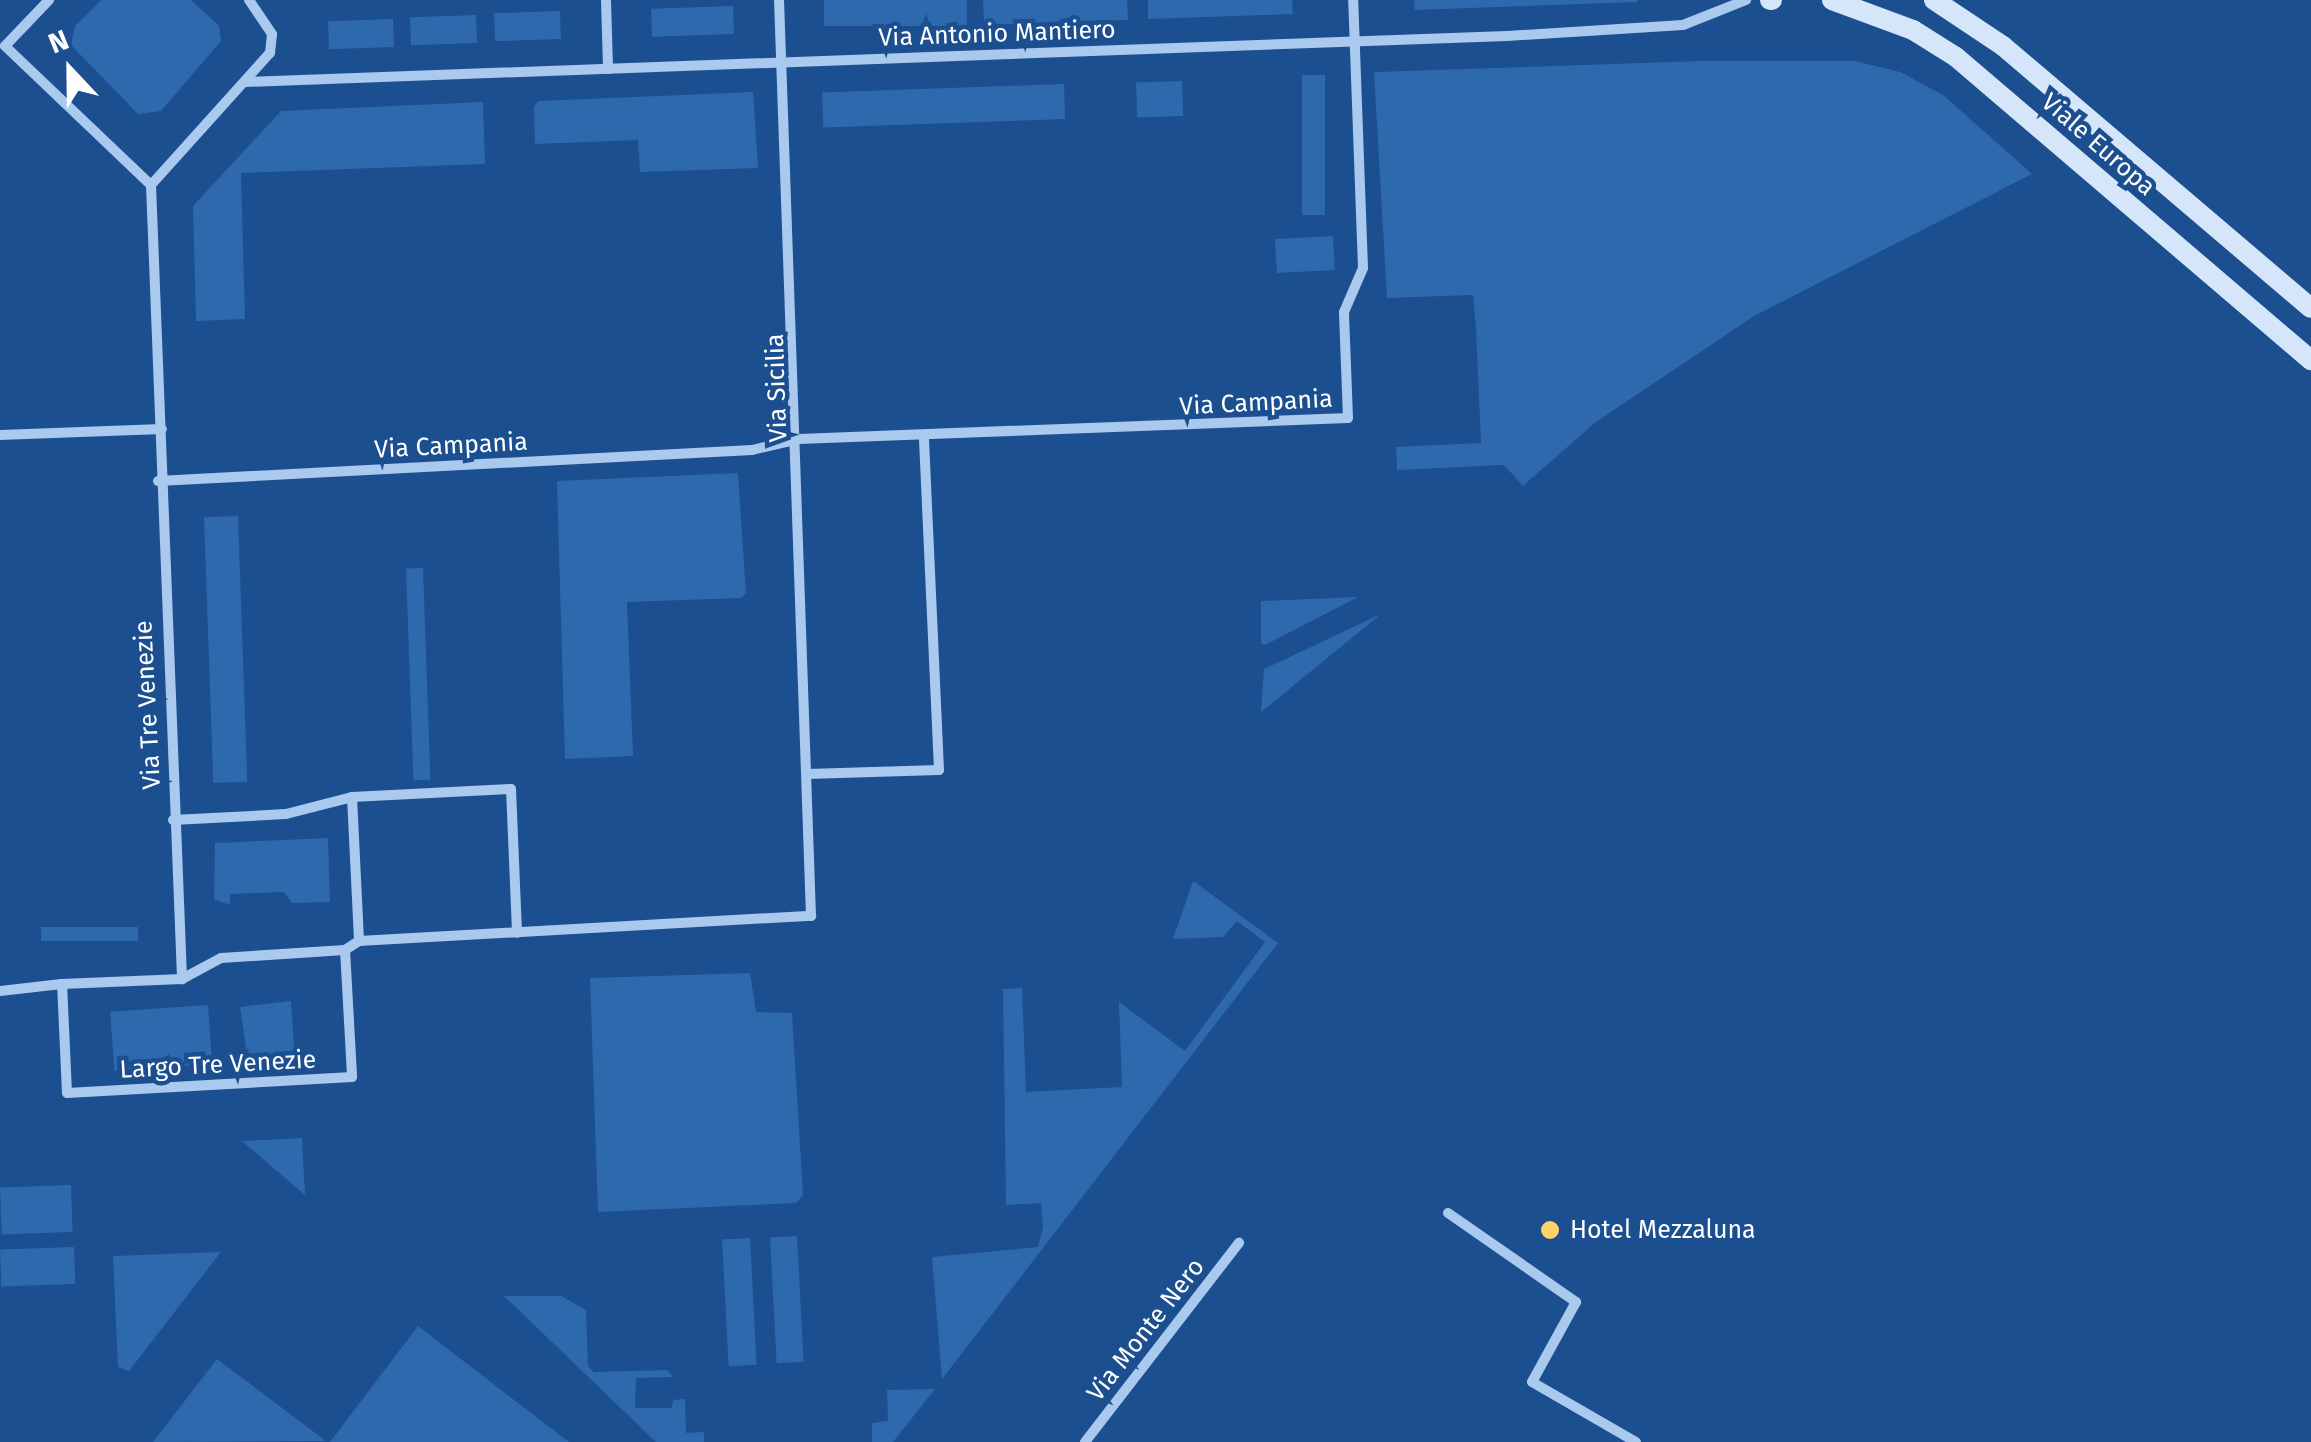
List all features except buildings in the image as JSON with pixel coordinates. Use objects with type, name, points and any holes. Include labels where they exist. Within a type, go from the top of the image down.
[{"type":"main road","name":"Viale Europa","points":[[1832,0],[1913,30],[1956,57],[2311,360]]},
{"type":"main road","name":"Viale Europa","points":[[1934,0],[2003,46],[2311,308]]},
{"type":"street","points":[[49,0],[2,46],[151,185],[270,53],[272,34],[249,0]]},
{"type":"street","points":[[606,0],[608,69]]},
{"type":"street","name":"Via Sicilia","points":[[345,950],[359,941],[810,916],[799,439],[779,0]]},
{"type":"street","name":"Via Campania","points":[[158,482],[752,450],[799,439],[1348,418],[1344,312],[1363,268],[1353,0]]},
{"type":"street","name":"Via Antonio Mantiero","points":[[245,82],[1683,25],[1746,0]]},
{"type":"street","name":"Via Tre Venezie","points":[[151,185],[162,430],[158,482],[182,978]]},
{"type":"street","points":[[0,436],[162,430]]},
{"type":"street","points":[[807,774],[939,770],[924,436]]},
{"type":"street","points":[[173,820],[286,814],[352,797],[510,789],[517,933]]},
{"type":"street","points":[[352,797],[359,941]]},
{"type":"street","points":[[0,992],[62,984],[182,978],[221,958],[345,950]]},
{"type":"street","name":"Largo Tre Venezie","points":[[62,984],[67,1093],[352,1077],[345,950]]},
{"type":"street","points":[[1448,1213],[1576,1302],[1532,1382],[1636,1442]]},
{"type":"street","name":"Via Monte Nero","points":[[1084,1442],[1239,1243]]},
{"type":"shaded area","points":[[101,0],[191,0],[219,26],[221,41],[161,111],[138,114],[71,45],[75,26]]},
{"type":"shaded area","points":[[824,0],[967,0],[967,26],[824,26]]},
{"type":"shaded area","points":[[983,0],[1127,0],[1128,20],[984,25]]},
{"type":"shaded area","points":[[1148,0],[1292,0],[1293,14],[1148,19]]},
{"type":"shaded area","points":[[1414,0],[1637,0],[1637,2],[1415,10]]},
{"type":"shaded area","points":[[733,6],[734,34],[652,37],[651,9]]},
{"type":"shaded area","points":[[560,11],[561,39],[495,41],[494,13]]},
{"type":"shaded area","points":[[476,15],[477,43],[411,45],[410,17]]},
{"type":"shaded area","points":[[393,19],[394,47],[329,49],[328,21]]},
{"type":"shaded area","points":[[1701,61],[1855,61],[1900,72],[1943,95],[2032,174],[1754,316],[1596,422],[1523,486],[1504,465],[1397,470],[1396,447],[1481,443],[1476,328],[1473,295],[1387,298],[1374,72]]},
{"type":"shaded area","points":[[1302,75],[1325,75],[1325,215],[1302,215]]},
{"type":"shaded area","points":[[1182,81],[1183,116],[1137,118],[1136,83]]},
{"type":"shaded area","points":[[1064,84],[1065,119],[823,127],[822,92]]},
{"type":"shaded area","points":[[753,92],[758,168],[640,172],[638,140],[535,144],[534,106],[539,101]]},
{"type":"shaded area","points":[[483,102],[485,164],[241,173],[245,319],[196,321],[193,206],[281,111]]},
{"type":"shaded area","points":[[1333,236],[1335,270],[1277,273],[1275,239]]},
{"type":"shaded area","points":[[738,473],[746,593],[742,598],[627,602],[633,756],[565,759],[557,481]]},
{"type":"shaded area","points":[[238,516],[247,782],[213,783],[204,517]]},
{"type":"shaded area","points":[[423,568],[430,780],[413,780],[406,569]]},
{"type":"shaded area","points":[[1358,597],[1265,645],[1261,644],[1261,601]]},
{"type":"shaded area","points":[[1381,614],[1261,712],[1264,669]]},
{"type":"shaded area","points":[[328,838],[330,902],[292,903],[284,892],[230,894],[230,905],[214,899],[215,843]]},
{"type":"shaded area","points":[[1193,881],[1278,943],[942,1379],[932,1257],[1038,1247],[1043,1227],[1041,1203],[1006,1205],[1003,989],[1022,988],[1026,1092],[1122,1087],[1119,1002],[1185,1051],[1265,942],[1237,921],[1223,937],[1173,939]]},
{"type":"shaded area","points":[[41,927],[138,927],[138,941],[41,941]]},
{"type":"shaded area","points":[[750,973],[756,1012],[792,1013],[803,1195],[796,1203],[598,1212],[590,978]]},
{"type":"shaded area","points":[[291,1001],[295,1061],[248,1062],[240,1007]]},
{"type":"shaded area","points":[[208,1005],[212,1064],[114,1071],[110,1012]]},
{"type":"shaded area","points":[[302,1138],[305,1195],[242,1141]]},
{"type":"shaded area","points":[[71,1185],[73,1232],[2,1234],[0,1187]]},
{"type":"shaded area","points":[[797,1236],[804,1362],[777,1363],[770,1237]]},
{"type":"shaded area","points":[[750,1238],[757,1365],[729,1366],[722,1239]]},
{"type":"shaded area","points":[[74,1247],[75,1284],[1,1287],[0,1250]]},
{"type":"shaded area","points":[[221,1252],[129,1371],[118,1367],[113,1256]]},
{"type":"shaded area","points":[[504,1296],[561,1296],[586,1310],[588,1366],[594,1372],[667,1370],[673,1377],[636,1378],[635,1408],[672,1408],[673,1400],[685,1399],[686,1433],[704,1432],[704,1442],[656,1442]]},
{"type":"shaded area","points":[[418,1326],[569,1442],[330,1442]]},
{"type":"shaded area","points":[[217,1359],[326,1441],[153,1442]]},
{"type":"shaded area","points":[[935,1389],[893,1442],[872,1442],[872,1423],[888,1421],[887,1390]]},
{"type":"place","name":"Hotel Mezzaluna","points":[[1550,1230]]}]
